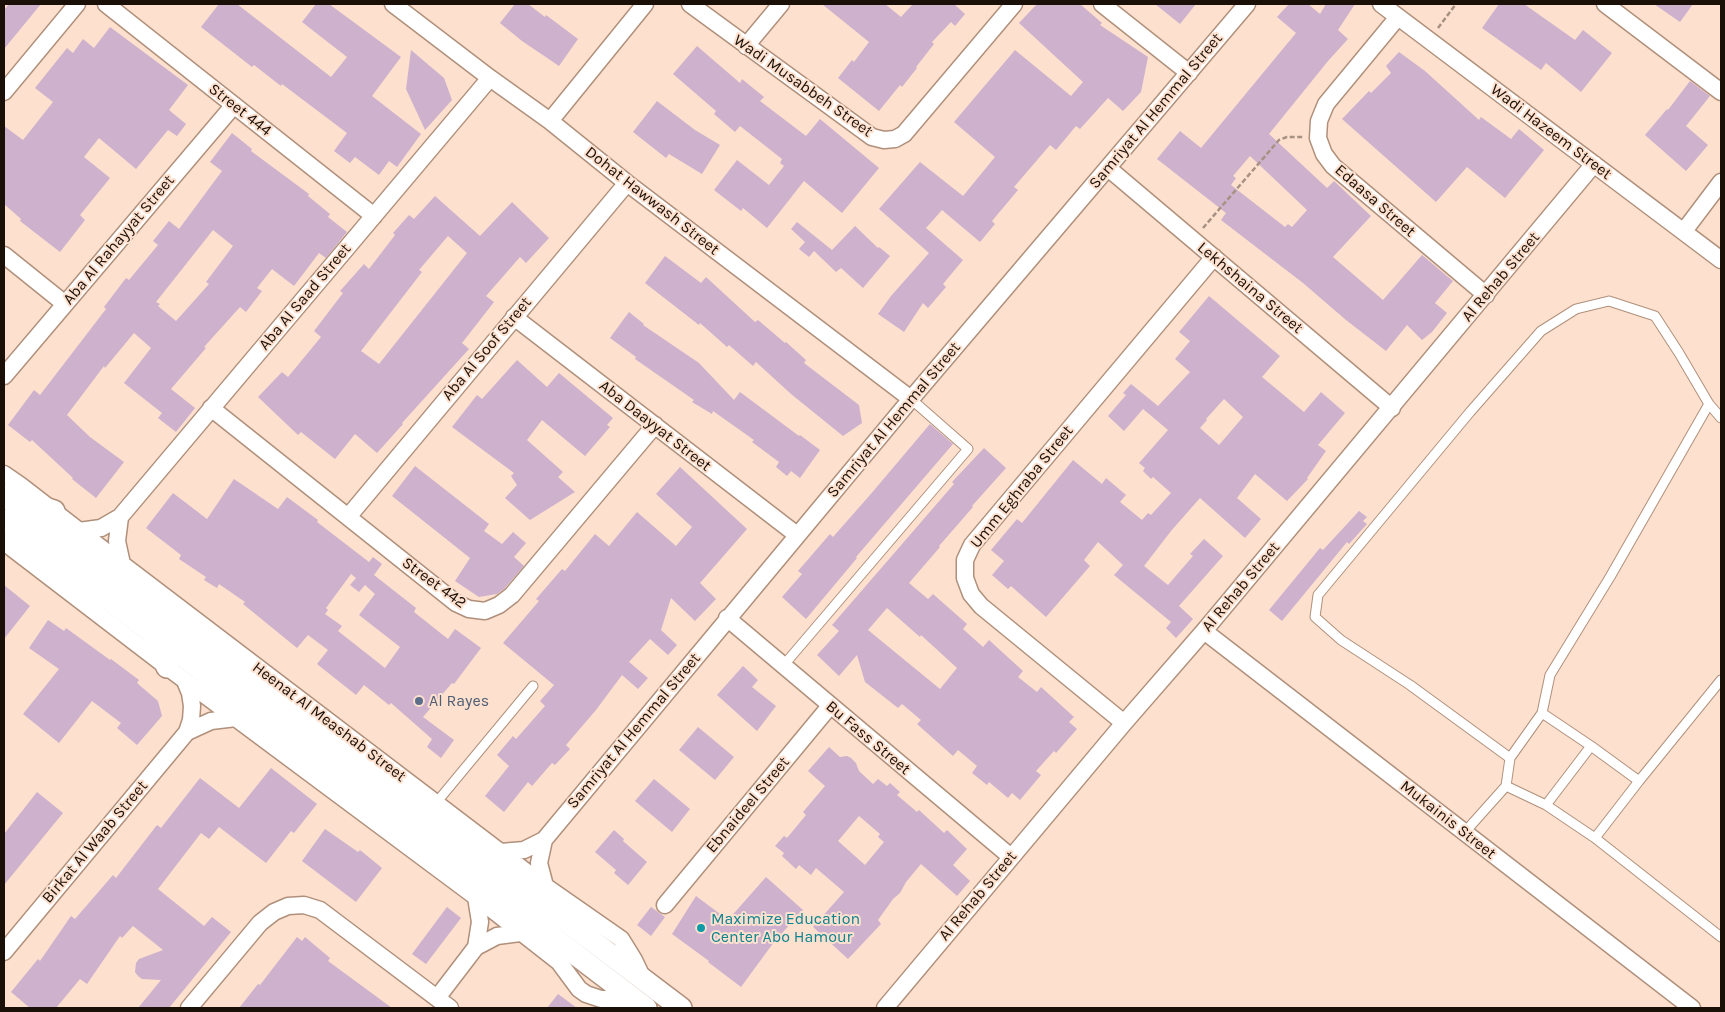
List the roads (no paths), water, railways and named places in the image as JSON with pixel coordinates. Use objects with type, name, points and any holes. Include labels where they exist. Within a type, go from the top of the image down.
[{"type":"street","points":[[4,92],[77,4]]},
{"type":"street","name":"Street 444","points":[[106,4],[374,216]]},
{"type":"street","name":"Dohat Hawwash Street","points":[[393,4],[550,121],[627,183],[911,399]]},
{"type":"street","points":[[550,121],[646,4]]},
{"type":"street","name":"Wadi Musabbeh Street","points":[[690,4],[872,137],[884,140],[895,139],[904,134],[1014,4]]},
{"type":"street","points":[[746,46],[781,4]]},
{"type":"street","points":[[1102,4],[1189,73]]},
{"type":"street","name":"Samriyat Al Hemmal Street","points":[[502,852],[524,850],[544,840],[726,618],[1247,4]]},
{"type":"street","name":"Wadi Hazeem Street","points":[[1381,4],[1721,260]]},
{"type":"street","points":[[1604,4],[1721,92]]},
{"type":"street","name":"Edaasa Street","points":[[1398,17],[1326,104],[1319,121],[1318,138],[1324,154],[1333,166],[1486,295]]},
{"type":"street","name":"Aba Al Saad Street","points":[[79,531],[101,528],[120,517],[490,78]]},
{"type":"street","name":"Aba Al Rahayyat Street","points":[[4,376],[234,105]]},
{"type":"street","name":"Al Rehab Street","points":[[885,1008],[1124,723],[1204,632],[1594,164]]},
{"type":"street","name":"Lekhshaina Street","points":[[1108,168],[1392,408]]},
{"type":"street","points":[[1684,232],[1721,182]]},
{"type":"street","name":"Aba Al Soof Street","points":[[348,517],[627,183]]},
{"type":"street","points":[[4,255],[65,304]]},
{"type":"street","name":"Umm Eghraba Street","points":[[1124,723],[981,606],[971,594],[965,578],[965,560],[972,545],[1214,257]]},
{"type":"street","name":"Aba Daayyat Street","points":[[514,317],[796,535]]},
{"type":"street","name":"Street 442","points":[[211,408],[456,603],[469,610],[485,611],[499,605],[512,595],[655,425]]},
{"type":"street","name":"Heenat Al Meashab Street","points":[[4,474],[545,886],[621,939],[643,979]]},
{"type":"street","points":[[4,496],[54,511]]},
{"type":"street","name":"Heenat Al Meashab Street","points":[[4,496],[681,1008]]},
{"type":"street","points":[[120,517],[117,541],[122,564]]},
{"type":"street","points":[[4,520],[639,1003]]},
{"type":"street","points":[[4,542],[185,681],[476,897],[559,962],[579,989],[586,994],[601,999],[639,1003]]},
{"type":"street","name":"Bu Fass Street","points":[[726,618],[1011,857]]},
{"type":"street","name":"Mukainis Street","points":[[1204,632],[1692,1008]]},
{"type":"street","points":[[152,633],[167,667]]},
{"type":"street","name":"Birkat Al Waab Street","points":[[4,952],[187,732],[191,720],[192,706],[190,693],[185,681]]},
{"type":"street","name":"Ebnaideel Street","points":[[665,905],[830,706]]},
{"type":"street","name":"Birkat Al Waab Street","points":[[187,732],[210,721],[236,718]]},
{"type":"street","name":"Samriyat Al Hemmal Street","points":[[544,840],[539,863],[545,886]]},
{"type":"street","points":[[476,897],[480,922],[476,947]]},
{"type":"street","points":[[189,1008],[260,923],[274,912],[288,906],[304,905],[320,910],[450,1008]]},
{"type":"street","points":[[437,998],[476,947],[497,936],[520,933]]},
{"type":"lane","points":[[1510,758],[1410,685],[1341,640],[1315,617],[1318,595],[1541,331],[1576,309],[1609,301],[1655,316],[1709,404],[1721,418]]},
{"type":"lane","points":[[783,666],[968,449],[911,399]]},
{"type":"lane","points":[[1464,833],[1506,786],[1510,758],[1542,713],[1550,675],[1610,576],[1709,404]]},
{"type":"lane","points":[[1595,838],[1721,680]]},
{"type":"lane","points":[[436,803],[532,686]]},
{"type":"lane","points":[[1542,713],[1639,781]]},
{"type":"lane","points":[[1546,805],[1591,746]]},
{"type":"lane","points":[[1506,786],[1546,805],[1595,838],[1721,937]]},
{"type":"place","name":"Al Rayes","points":[[419,701]]},
{"type":"place","name":"Maximize Education Center Abo Hamour","points":[[701,928]]}]
